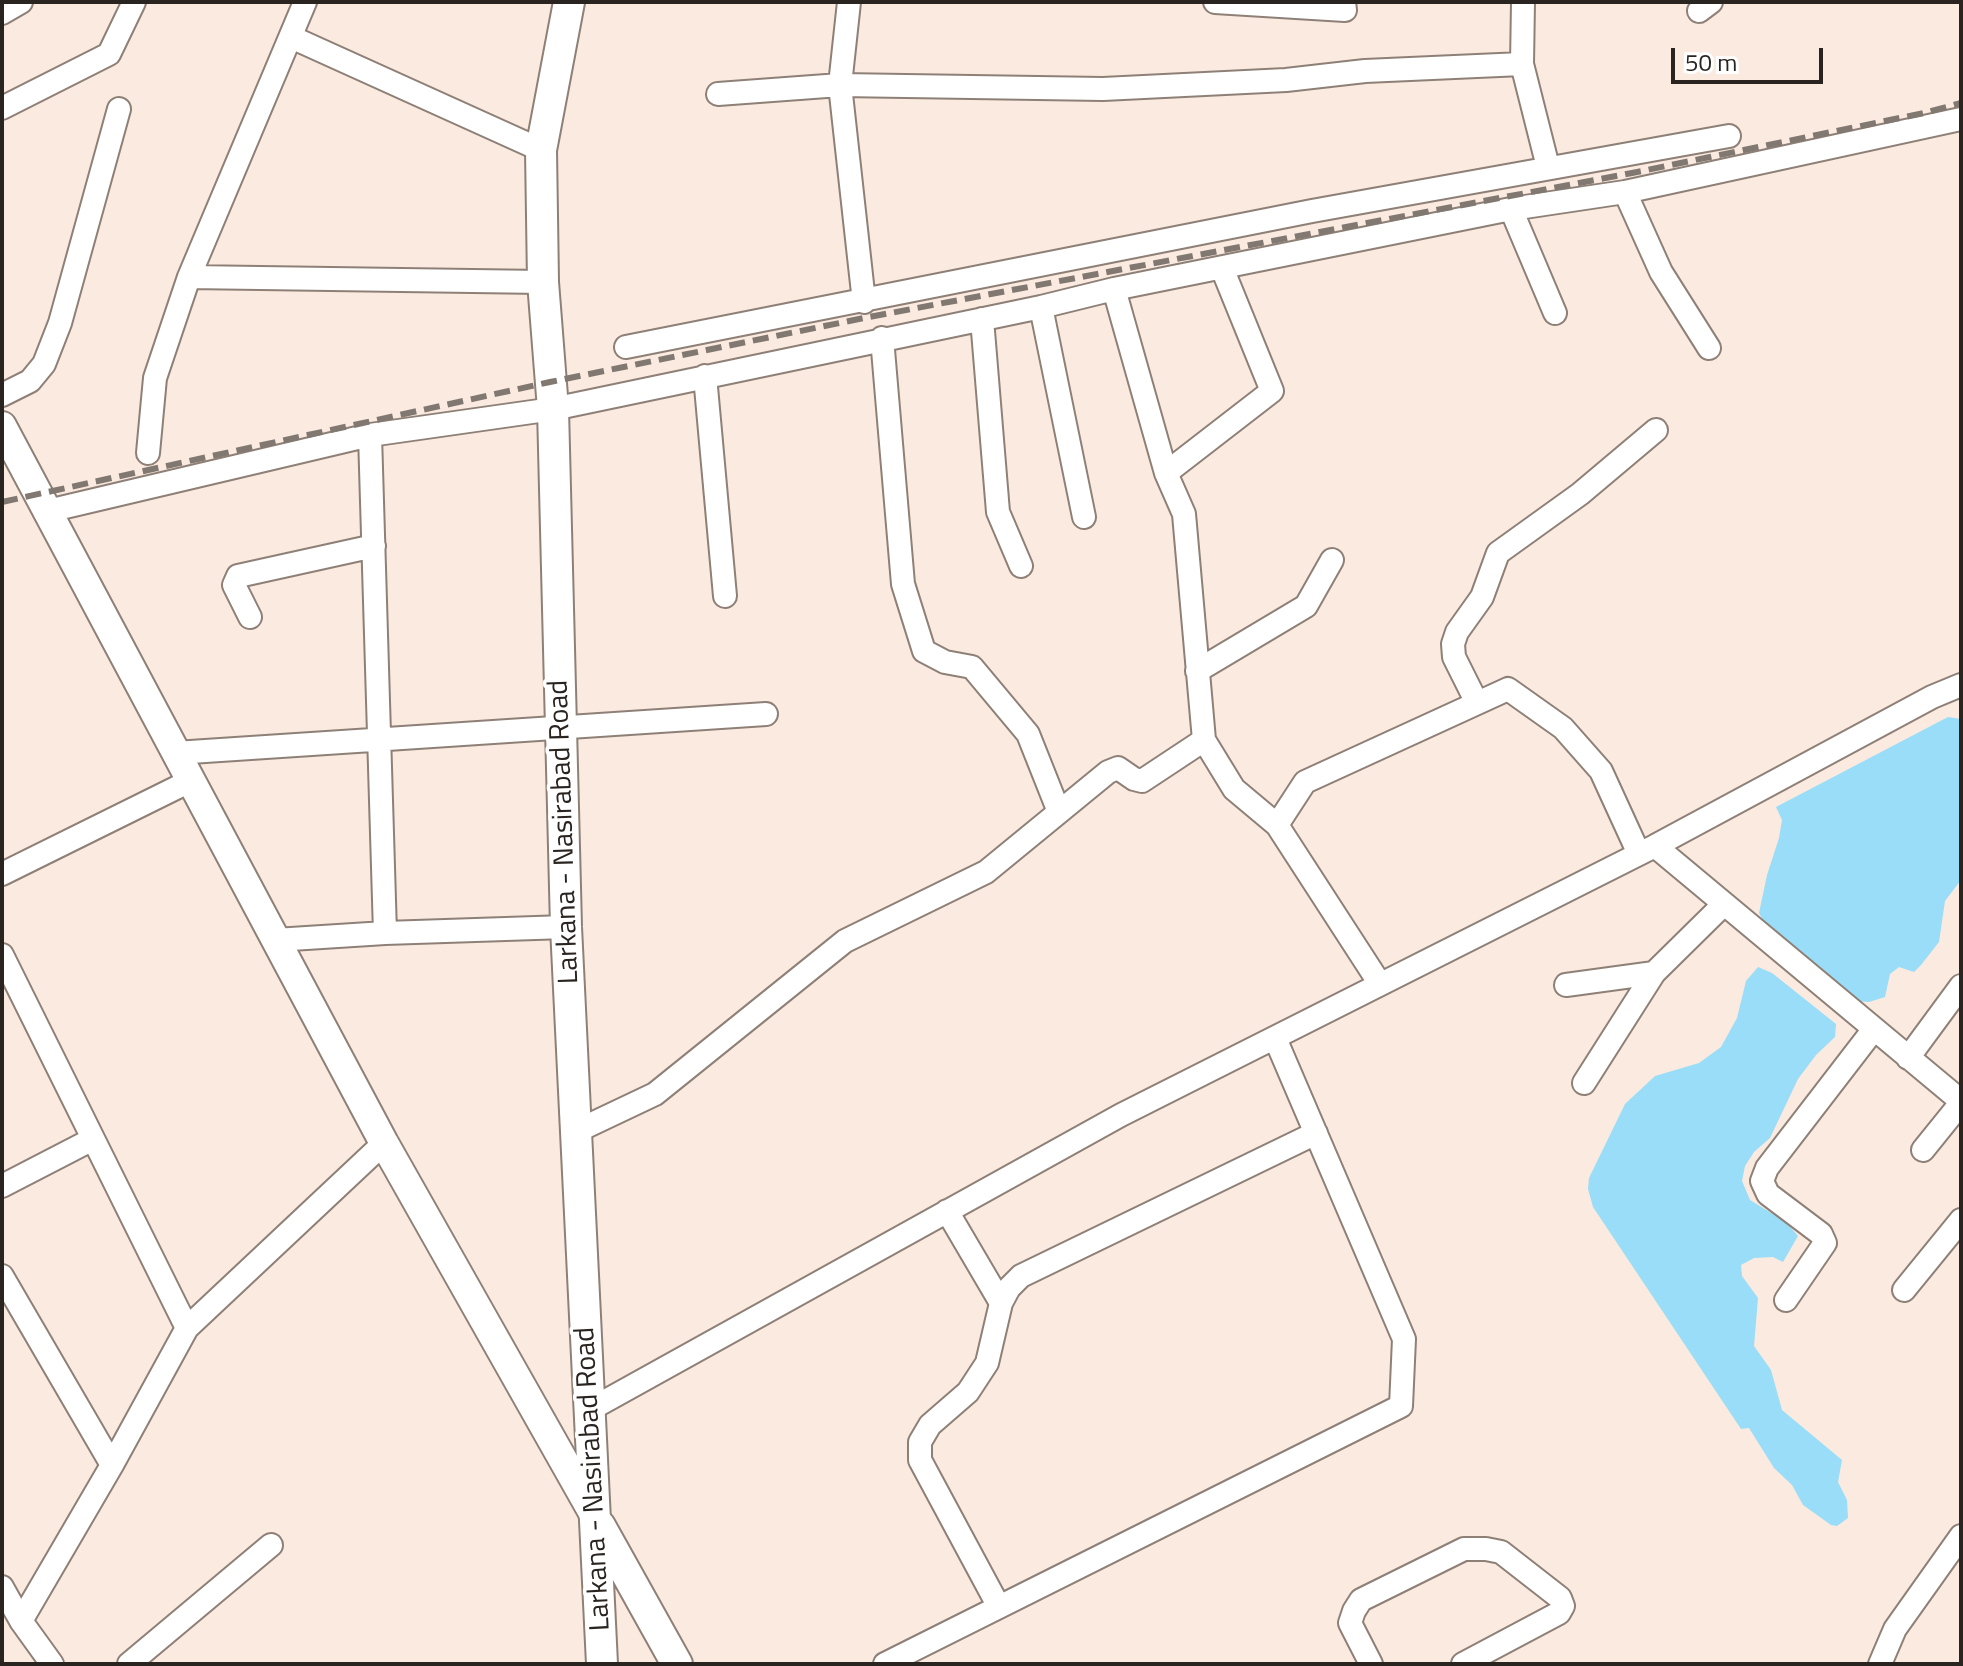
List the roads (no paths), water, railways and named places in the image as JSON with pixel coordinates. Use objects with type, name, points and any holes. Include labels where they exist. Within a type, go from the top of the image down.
[{"type":"main road","name":"Larkana - Nasirabad Road","points":[[569,2],[541,150],[543,282],[553,409],[566,927],[602,1664]]},
{"type":"main road","points":[[597,1521],[677,1664]]},
{"type":"street","points":[[2,13],[21,2]]},
{"type":"street","points":[[2,108],[109,54],[134,2]]},
{"type":"street","points":[[148,453],[155,378],[189,277],[305,2]]},
{"type":"street","points":[[849,2],[840,85],[864,302]]},
{"type":"street","points":[[1215,2],[1345,10],[1344,2]]},
{"type":"street","points":[[1523,2],[1522,64],[1548,167]]},
{"type":"street","points":[[291,37],[541,150]]},
{"type":"street","points":[[718,94],[840,85],[1103,89],[1522,64]]},
{"type":"street","points":[[2,395],[30,381],[44,364],[60,323],[119,109]]},
{"type":"street","points":[[48,511],[370,435],[553,409],[1114,289],[1511,209],[1625,192],[1961,119]]},
{"type":"street","points":[[626,347],[1312,211],[1729,136]]},
{"type":"street","points":[[1625,192],[1661,272],[1709,348]]},
{"type":"street","points":[[1511,209],[1555,313]]},
{"type":"street","points":[[1166,473],[1272,391],[1222,268]]},
{"type":"street","points":[[189,277],[543,282]]},
{"type":"street","points":[[1114,289],[1166,473],[1184,514],[1204,740],[1234,789],[1277,825],[1380,984]]},
{"type":"street","points":[[1041,307],[1084,517]]},
{"type":"street","points":[[982,319],[998,512],[1021,566]]},
{"type":"street","points":[[882,338],[903,584],[924,651],[945,662],[972,667],[1028,734],[1059,812]]},
{"type":"street","points":[[705,376],[725,596]]},
{"type":"street","points":[[2,426],[384,1143],[597,1521]]},
{"type":"street","points":[[1477,703],[1454,657],[1453,644],[1457,632],[1482,597],[1498,553],[1580,494],[1656,430]]},
{"type":"street","points":[[370,435],[385,933]]},
{"type":"street","points":[[250,617],[234,585],[238,576],[374,546]]},
{"type":"street","points":[[1197,671],[1306,606],[1332,560]]},
{"type":"street","points":[[591,1409],[1121,1115],[1647,850],[1932,697],[1961,685]]},
{"type":"street","points":[[1277,825],[1305,782],[1508,689],[1563,728],[1601,771],[1647,850],[1723,905],[1961,1102],[1923,1150]]},
{"type":"street","points":[[175,753],[766,714]]},
{"type":"street","points":[[577,1131],[655,1094],[845,941],[986,872],[1108,772],[1118,768],[1142,781],[1204,740]]},
{"type":"street","points":[[2,874],[190,781]]},
{"type":"street","points":[[1584,1083],[1654,973],[1723,905]]},
{"type":"street","points":[[275,940],[566,927]]},
{"type":"street","points":[[2,955],[187,1328]]},
{"type":"street","points":[[1566,985],[1654,973]]},
{"type":"street","points":[[1908,1058],[1961,986]]},
{"type":"street","points":[[1786,1300],[1825,1243],[1821,1234],[1768,1194],[1762,1181],[1767,1168],[1874,1029]]},
{"type":"street","points":[[885,1664],[1401,1406],[1404,1339],[1275,1038]]},
{"type":"street","points":[[999,1607],[920,1460],[920,1442],[930,1425],[968,1392],[987,1363],[1001,1303],[1009,1288],[1021,1276],[1316,1133]]},
{"type":"street","points":[[2,1186],[93,1139]]},
{"type":"street","points":[[21,1621],[187,1328],[384,1143]]},
{"type":"street","points":[[947,1211],[1001,1303]]},
{"type":"street","points":[[1904,1290],[1961,1220]]},
{"type":"street","points":[[2,1277],[112,1465]]},
{"type":"street","points":[[1880,1664],[1895,1629],[1961,1536]]},
{"type":"street","points":[[129,1664],[271,1545]]},
{"type":"street","points":[[1371,1664],[1350,1623],[1361,1600],[1464,1549],[1501,1552],[1560,1598],[1563,1606],[1559,1613],[1463,1664]]},
{"type":"street","points":[[2,1587],[21,1621],[52,1664]]},
{"type":"water","points":[[1948,717],[1961,719],[1961,880],[1945,901],[1939,942],[1921,965],[1914,972],[1899,967],[1890,974],[1885,997],[1869,1002],[1852,1001],[1771,936],[1759,913],[1782,820],[1776,807]]},
{"type":"water","points":[[1758,967],[1772,973],[1836,1024],[1835,1037],[1798,1079],[1770,1138],[1754,1152],[1745,1166],[1742,1181],[1750,1200],[1786,1222],[1798,1236],[1783,1262],[1773,1257],[1754,1258],[1741,1265],[1742,1276],[1758,1298],[1754,1346],[1771,1370],[1782,1410],[1842,1460],[1838,1482],[1847,1500],[1848,1518],[1837,1526],[1803,1505],[1792,1485],[1774,1468],[1749,1428],[1741,1429],[1593,1207],[1588,1189],[1589,1178],[1625,1104],[1655,1076],[1699,1063],[1721,1047],[1737,1018],[1746,981]]},
{"type":"railway","points":[[2,502],[550,382],[864,318],[1632,173],[1961,103]]}]
